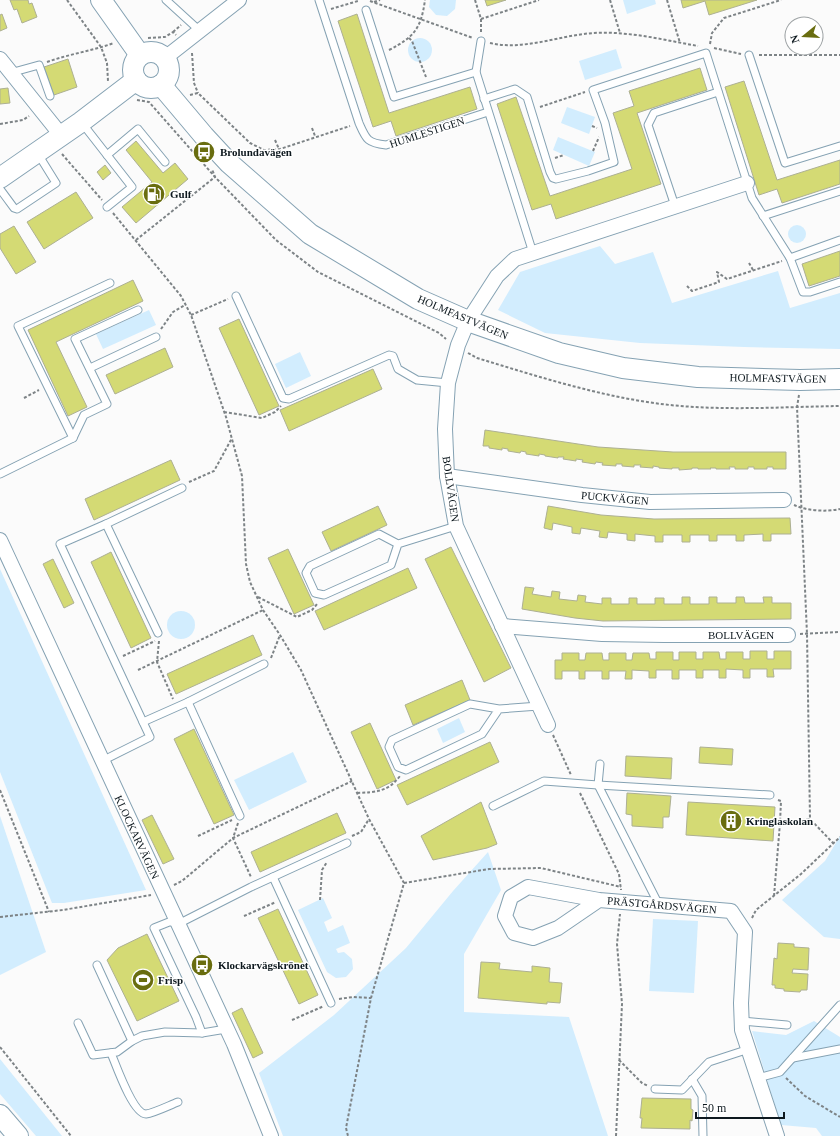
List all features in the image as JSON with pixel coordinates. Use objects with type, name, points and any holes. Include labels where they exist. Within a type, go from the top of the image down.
[{"type":"street","points":[[101,0],[140,55]]},
{"type":"street","points":[[165,58],[239,0]]},
{"type":"street","points":[[152,51],[165,58],[169,65],[169,72],[166,80],[161,85],[155,88],[148,88],[141,85],[136,80],[133,74],[133,67],[135,60],[140,55],[152,51]]},
{"type":"street","points":[[0,59],[8,76],[40,109],[50,143]]},
{"type":"street","points":[[0,178],[81,122],[136,80]]},
{"type":"street","name":"HOLMFASTVÄGEN","points":[[161,85],[170,111],[204,136],[229,163],[310,234],[418,299],[468,321],[559,353],[623,368],[698,377],[800,380],[840,379]]},
{"type":"street","points":[[468,321],[497,276],[515,259],[747,183]]},
{"type":"street","name":"BOLLVÄGEN","points":[[468,321],[457,347],[448,383],[444,429],[446,476],[456,526],[548,725]]},
{"type":"street","name":"PUCKVÄGEN","points":[[446,476],[582,495],[650,502],[784,500]]},
{"type":"street","name":"KLOCKARVÄGEN","points":[[0,540],[226,1027],[271,1136]]},
{"type":"street","name":"BOLLVÄGEN","points":[[502,626],[602,634],[788,635]]},
{"type":"street","name":"PRÄSTGÅRDSVÄGEN","points":[[599,900],[558,928],[533,938],[514,933],[505,916],[511,897],[528,887],[599,900],[731,911],[745,932]]},
{"type":"street","points":[[745,932],[741,1003],[742,1030],[777,1136]]},
{"type":"street","points":[[0,1115],[18,1136]]},
{"type":"lane","points":[[166,0],[200,31]]},
{"type":"lane","name":"HUMLESTIGEN","points":[[319,0],[359,123],[365,137],[371,143],[386,145],[488,112]]},
{"type":"lane","points":[[366,10],[394,98],[476,72]]},
{"type":"lane","points":[[481,41],[476,72],[533,253]]},
{"type":"lane","points":[[484,99],[515,89],[527,97],[550,172],[553,178],[556,179],[588,171],[614,162],[605,123],[593,90],[706,53],[752,198],[790,258],[803,292],[810,292],[840,282]]},
{"type":"lane","points":[[749,55],[785,163],[840,146]]},
{"type":"lane","points":[[8,76],[39,65],[50,96]]},
{"type":"lane","points":[[675,206],[648,125],[654,113],[718,92]]},
{"type":"lane","points":[[81,122],[132,187],[107,207]]},
{"type":"lane","points":[[107,155],[138,129],[165,162]]},
{"type":"lane","points":[[0,189],[14,208],[17,209],[56,183],[50,143]]},
{"type":"lane","points":[[763,216],[840,192]]},
{"type":"lane","points":[[790,258],[840,240]]},
{"type":"lane","points":[[73,438],[18,326],[110,283]]},
{"type":"lane","points":[[236,296],[282,398],[289,399],[390,355],[393,356],[398,369],[417,380],[448,383]]},
{"type":"lane","points":[[0,474],[73,438],[84,415],[107,404],[75,339],[138,310]]},
{"type":"lane","points":[[90,368],[156,337]]},
{"type":"lane","points":[[102,761],[150,738],[60,544],[182,488]]},
{"type":"lane","points":[[106,524],[158,633]]},
{"type":"lane","points":[[398,544],[391,564],[324,595],[315,593],[306,572],[310,566],[379,534],[398,544],[456,526]]},
{"type":"lane","points":[[143,722],[176,706],[188,702],[264,664]]},
{"type":"lane","points":[[188,702],[240,816]]},
{"type":"lane","points":[[499,709],[482,734],[406,770],[398,767],[389,747],[392,740],[470,704],[499,709],[539,706]]},
{"type":"lane","points":[[600,764],[598,785],[659,905]]},
{"type":"lane","points":[[493,806],[544,781],[770,795]]},
{"type":"lane","points":[[202,1033],[154,928],[169,922],[182,922],[255,885],[347,843]]},
{"type":"lane","points":[[273,877],[307,949],[330,1003]]},
{"type":"lane","points":[[97,965],[132,1041]]},
{"type":"lane","points":[[758,1078],[780,1072],[840,1005]]},
{"type":"lane","points":[[742,1021],[787,1025]]},
{"type":"lane","points":[[78,1023],[93,1055],[117,1052],[142,1036],[165,1032],[202,1033],[220,1030],[226,1027]]},
{"type":"lane","points":[[654,1089],[682,1090],[709,1062],[749,1049]]},
{"type":"lane","points":[[793,1058],[840,1049]]},
{"type":"lane","points":[[111,1053],[131,1099],[138,1111],[148,1113],[178,1102]]},
{"type":"lane","points":[[692,1079],[702,1096],[703,1136]]},
{"type":"path","points":[[68,0],[101,47],[107,63],[108,83],[117,94],[125,103],[135,100],[149,102],[170,111],[214,177],[276,240],[318,272],[439,333],[457,347],[477,358],[563,384],[647,402],[723,409],[840,406]]},
{"type":"path","points":[[368,0],[421,20],[499,46],[524,45],[594,33],[620,33],[702,46]]},
{"type":"path","points":[[374,2],[380,0]]},
{"type":"path","points":[[381,55],[405,42],[413,35],[421,20],[425,0]]},
{"type":"path","points":[[475,0],[481,19],[481,41]]},
{"type":"path","points":[[481,19],[539,0]]},
{"type":"path","points":[[610,0],[620,33]]},
{"type":"path","points":[[666,0],[680,43]]},
{"type":"path","points":[[781,0],[724,18],[712,33],[710,48],[749,55],[840,55]]},
{"type":"path","points":[[323,12],[358,1]]},
{"type":"path","points":[[409,38],[412,41],[429,87]]},
{"type":"path","points":[[531,110],[593,90]]},
{"type":"path","points":[[170,111],[187,95],[198,93],[250,143],[264,150],[278,149],[359,123]]},
{"type":"path","points":[[0,124],[23,120],[40,109]]},
{"type":"path","points":[[312,128],[315,136]]},
{"type":"path","points":[[275,140],[278,149]]},
{"type":"path","points":[[50,143],[136,240],[181,296],[191,315],[224,412],[242,476],[246,564],[250,582],[263,610],[280,635],[300,670],[369,819],[404,883],[370,998],[346,1128],[348,1136]]},
{"type":"path","points":[[136,240],[214,177]]},
{"type":"path","points":[[686,286],[692,291],[719,282],[717,272],[727,279],[790,258]]},
{"type":"path","points":[[749,263],[753,270]]},
{"type":"path","points":[[191,315],[236,296]]},
{"type":"path","points":[[156,337],[173,312],[185,305]]},
{"type":"path","points":[[800,380],[797,407],[806,634],[810,819],[833,843]]},
{"type":"path","points":[[24,398],[47,386]]},
{"type":"path","points":[[224,412],[262,418],[275,412],[289,399]]},
{"type":"path","points":[[182,488],[184,484],[214,471],[232,438]]},
{"type":"path","points":[[784,500],[802,509],[833,511],[840,509]]},
{"type":"path","points":[[257,596],[288,614],[297,617],[312,610],[324,595]]},
{"type":"path","points":[[138,670],[263,610]]},
{"type":"path","points":[[788,635],[840,632]]},
{"type":"path","points":[[264,664],[271,660],[280,635]]},
{"type":"path","points":[[114,660],[160,638],[157,662],[176,706]]},
{"type":"path","points":[[548,725],[619,874],[621,902],[617,944],[622,1004],[616,1136]]},
{"type":"path","points":[[357,793],[380,792],[394,784],[406,770]]},
{"type":"path","points":[[174,885],[182,881],[234,838],[352,781]]},
{"type":"path","points":[[0,790],[49,912]]},
{"type":"path","points":[[770,795],[780,801],[780,823],[774,896]]},
{"type":"path","points":[[198,836],[240,816]]},
{"type":"path","points":[[240,816],[234,838],[255,885]]},
{"type":"path","points":[[347,843],[349,838],[361,832],[369,819]]},
{"type":"path","points":[[780,823],[810,819]]},
{"type":"path","points":[[745,932],[756,910],[802,874],[840,837]]},
{"type":"path","points":[[320,900],[322,870],[336,848]]},
{"type":"path","points":[[404,883],[489,869],[541,868],[621,887]]},
{"type":"path","points":[[0,917],[49,912],[145,897]]},
{"type":"path","points":[[244,916],[283,900]]},
{"type":"path","points":[[292,1020],[342,997],[370,998]]},
{"type":"path","points":[[0,1048],[70,1136]]},
{"type":"path","points":[[619,1060],[642,1083],[654,1089]]},
{"type":"path","points":[[780,1072],[805,1096],[840,1117]]},
{"type":"shaded area","points":[[430,0],[456,0],[455,9],[447,16],[436,15],[429,7]]},
{"type":"shaded area","points":[[623,0],[655,0],[656,4],[627,14]]},
{"type":"shaded area","points":[[420,38],[429,41],[432,50],[429,59],[420,62],[411,59],[408,50],[411,41]]},
{"type":"shaded area","points":[[616,49],[622,68],[585,80],[579,61]]},
{"type":"shaded area","points":[[567,107],[595,117],[589,134],[561,123]]},
{"type":"shaded area","points":[[558,137],[595,152],[589,166],[553,150]]},
{"type":"shaded area","points":[[797,225],[803,228],[806,234],[803,240],[797,243],[791,240],[788,234],[791,228]]},
{"type":"shaded area","points":[[600,246],[615,264],[653,252],[672,303],[778,271],[790,308],[840,293],[840,349],[640,343],[545,333],[498,310],[520,272]]},
{"type":"shaded area","points":[[149,310],[156,325],[103,349],[96,334]]},
{"type":"shaded area","points":[[300,352],[311,376],[286,388],[275,364]]},
{"type":"shaded area","points":[[0,569],[146,890],[64,903],[52,903],[0,772]]},
{"type":"shaded area","points":[[181,611],[191,615],[195,625],[191,635],[181,639],[171,635],[167,625],[171,615]]},
{"type":"shaded area","points":[[459,718],[465,732],[443,743],[437,729]]},
{"type":"shaded area","points":[[293,752],[307,782],[249,810],[234,780]]},
{"type":"shaded area","points":[[0,816],[46,952],[0,975]]},
{"type":"shaded area","points":[[840,836],[840,939],[824,937],[782,900],[825,861]]},
{"type":"shaded area","points":[[488,852],[501,890],[464,954],[464,1012],[569,1017],[608,1136],[283,1136],[259,1073],[334,1015],[406,948],[453,891]]},
{"type":"shaded area","points":[[323,898],[332,918],[324,922],[328,932],[343,925],[350,943],[336,949],[338,953],[344,952],[352,959],[353,969],[346,977],[336,978],[327,972],[298,910]]},
{"type":"shaded area","points":[[653,919],[698,921],[694,993],[649,991]]},
{"type":"shaded area","points":[[814,1021],[840,1037],[840,1136],[822,1136],[816,1128],[781,1125],[752,1031],[786,1035]]},
{"type":"shaded area","points":[[0,1059],[62,1136],[36,1136],[0,1094]]},
{"type":"building","points":[[10,0],[28,0],[29,4],[32,3],[37,17],[22,23],[17,9],[14,10]]},
{"type":"building","points":[[485,0],[506,0],[487,6]]},
{"type":"building","points":[[681,0],[757,0],[709,15],[705,1],[683,8]]},
{"type":"building","points":[[2,14],[7,28],[0,31],[0,15]]},
{"type":"building","points":[[357,14],[389,113],[470,87],[477,109],[396,136],[391,121],[373,127],[338,21]]},
{"type":"building","points":[[68,59],[77,87],[54,95],[44,67]]},
{"type":"building","points":[[700,68],[707,90],[637,113],[661,184],[556,219],[551,204],[532,210],[497,104],[516,97],[550,196],[632,169],[613,113],[634,106],[629,91]]},
{"type":"building","points":[[744,81],[777,180],[840,160],[840,184],[782,203],[777,189],[759,195],[725,87]]},
{"type":"building","points":[[8,88],[10,103],[0,104],[0,89]]},
{"type":"building","name":"Gulf","points":[[136,141],[163,173],[175,163],[188,179],[136,223],[122,207],[152,182],[126,150]]},
{"type":"building","points":[[105,165],[111,173],[103,180],[97,172]]},
{"type":"building","points":[[76,192],[93,218],[44,249],[27,222]]},
{"type":"building","points":[[14,226],[36,262],[16,274],[0,248],[0,234]]},
{"type":"building","points":[[840,251],[840,276],[809,286],[802,264]]},
{"type":"building","points":[[133,280],[143,301],[56,342],[87,407],[68,416],[28,330]]},
{"type":"building","points":[[239,319],[279,406],[259,415],[219,328]]},
{"type":"building","points":[[165,348],[173,367],[115,394],[106,375]]},
{"type":"building","points":[[373,369],[382,389],[289,431],[280,410]]},
{"type":"building","points":[[485,430],[598,447],[673,452],[786,452],[786,469],[773,469],[773,467],[767,467],[767,469],[754,469],[754,467],[748,467],[748,469],[735,469],[735,467],[729,467],[730,469],[692,468],[679,470],[679,468],[659,468],[653,466],[653,468],[640,467],[641,465],[634,465],[634,467],[622,466],[622,464],[616,464],[616,466],[602,465],[603,463],[596,462],[595,464],[582,462],[583,460],[576,459],[576,461],[563,459],[564,457],[558,458],[539,454],[539,456],[526,454],[526,452],[521,451],[520,453],[508,451],[508,449],[502,448],[502,450],[489,448],[489,446],[483,446]]},
{"type":"building","points":[[171,460],[180,480],[94,520],[85,499]]},
{"type":"building","points":[[378,506],[387,525],[331,551],[322,532]]},
{"type":"building","points":[[548,506],[601,515],[654,519],[790,518],[791,534],[771,534],[771,541],[763,541],[763,534],[744,535],[744,541],[736,541],[736,535],[717,535],[717,541],[709,541],[709,535],[690,535],[690,542],[682,542],[682,535],[663,535],[663,542],[655,542],[655,536],[635,534],[635,541],[627,540],[627,534],[608,532],[607,538],[599,537],[600,531],[581,528],[580,534],[572,533],[572,527],[553,523],[552,530],[544,528]]},
{"type":"building","points":[[451,547],[511,668],[484,682],[425,559]]},
{"type":"building","points":[[288,549],[314,605],[294,614],[268,558]]},
{"type":"building","points":[[111,552],[151,638],[131,648],[91,562]]},
{"type":"building","points":[[53,559],[74,603],[64,608],[43,564]]},
{"type":"building","points":[[408,568],[417,588],[324,630],[315,611]]},
{"type":"building","points":[[525,587],[534,588],[532,594],[551,597],[552,591],[560,592],[559,599],[577,601],[578,595],[586,596],[585,602],[602,604],[602,598],[611,598],[611,604],[629,604],[629,598],[637,598],[637,604],[655,604],[655,598],[664,598],[664,604],[682,604],[682,597],[690,597],[690,604],[709,604],[709,597],[717,597],[717,603],[736,603],[736,597],[744,597],[745,603],[764,603],[763,597],[772,597],[772,603],[791,603],[791,619],[603,621],[575,618],[522,609]]},
{"type":"building","points":[[253,635],[262,655],[176,694],[167,674]]},
{"type":"building","points":[[750,651],[767,651],[767,659],[774,659],[774,651],[791,651],[791,669],[773,669],[774,677],[767,677],[767,669],[750,669],[750,678],[743,678],[743,670],[726,669],[726,678],[719,678],[719,670],[703,670],[703,678],[696,678],[696,670],[679,670],[679,679],[672,679],[672,670],[656,670],[656,678],[649,678],[649,671],[632,670],[632,679],[625,679],[626,671],[609,671],[609,679],[602,679],[602,671],[585,671],[585,679],[579,679],[579,671],[562,671],[562,679],[555,679],[555,660],[562,660],[562,653],[579,653],[579,660],[585,660],[586,653],[602,653],[603,660],[609,660],[609,653],[626,653],[626,660],[632,660],[633,653],[649,653],[650,659],[656,659],[656,652],[673,652],[673,660],[679,660],[679,652],[696,652],[696,659],[703,659],[703,652],[719,652],[720,659],[726,659],[726,652],[743,652],[743,659],[750,659]]},
{"type":"building","points":[[462,680],[470,700],[413,725],[405,705]]},
{"type":"building","points":[[370,723],[396,780],[377,789],[351,732]]},
{"type":"building","points":[[194,729],[234,815],[214,824],[174,739]]},
{"type":"building","points":[[490,742],[499,762],[407,805],[397,785]]},
{"type":"building","points":[[700,747],[733,749],[732,765],[699,763]]},
{"type":"building","points":[[626,756],[672,758],[671,779],[625,776]]},
{"type":"building","points":[[627,793],[671,796],[669,817],[663,817],[663,828],[632,826],[632,815],[626,814]]},
{"type":"building","points":[[481,802],[497,844],[487,848],[433,860],[421,836]]},
{"type":"building","name":"Kringlaskolan","points":[[688,802],[775,807],[773,841],[686,835]]},
{"type":"building","points":[[337,813],[346,833],[260,872],[251,852]]},
{"type":"building","points":[[152,815],[174,859],[163,864],[142,820]]},
{"type":"building","points":[[278,909],[318,995],[299,1004],[258,918]]},
{"type":"building","name":"Frisp","points":[[147,934],[179,1001],[137,1021],[107,960],[118,948]]},
{"type":"building","points":[[778,943],[794,944],[794,947],[809,948],[808,970],[793,969],[792,973],[808,974],[807,990],[801,990],[800,992],[784,991],[784,989],[775,988],[775,985],[772,985],[774,958],[777,959]]},
{"type":"building","points":[[481,962],[500,963],[499,969],[532,972],[532,966],[550,968],[549,982],[562,983],[560,1003],[547,1002],[547,1004],[478,998]]},
{"type":"building","points":[[242,1008],[263,1053],[253,1058],[232,1013]]},
{"type":"building","points":[[642,1098],[691,1099],[691,1109],[693,1110],[692,1121],[690,1120],[690,1129],[641,1128],[642,1118],[640,1118]]},
{"type":"place","name":"Brolundavägen","points":[[204,152]]},
{"type":"place","name":"Gulf","points":[[154,194]]},
{"type":"place","name":"Kringlaskolan","points":[[731,821]]},
{"type":"place","name":"Klockarvägskrönet","points":[[202,965]]},
{"type":"place","name":"Frisp","points":[[143,980]]}]
